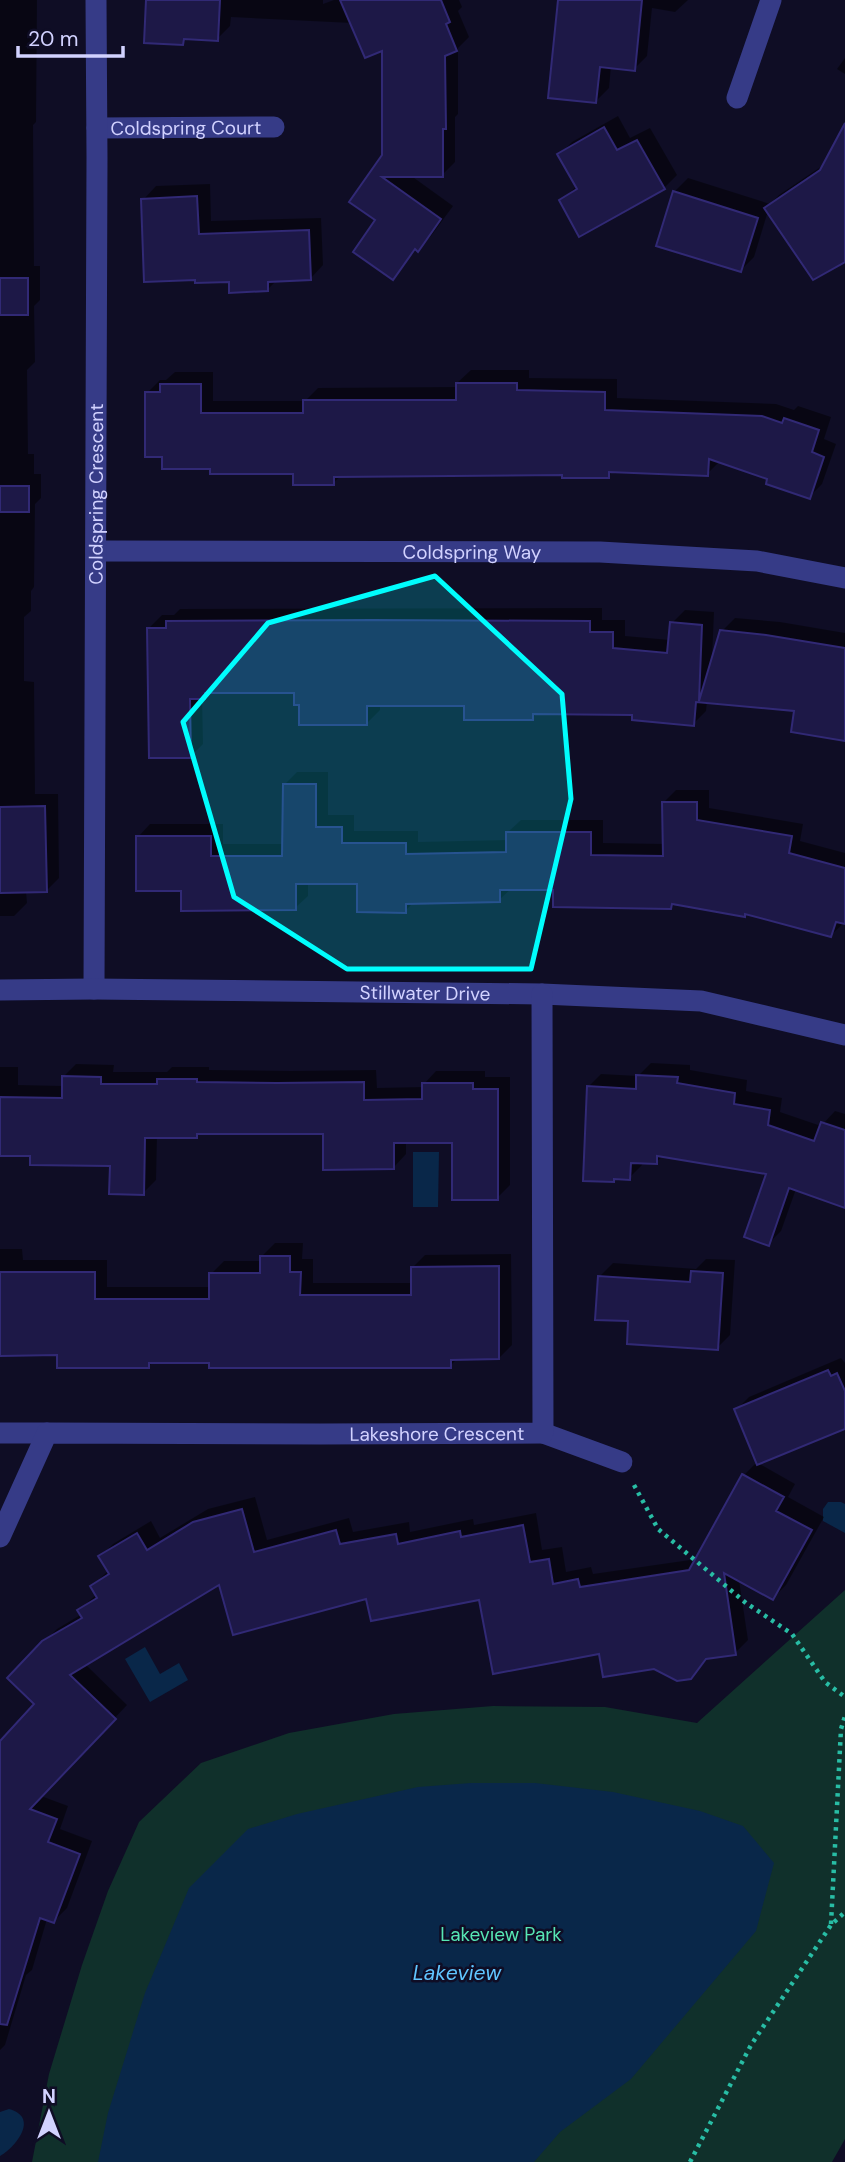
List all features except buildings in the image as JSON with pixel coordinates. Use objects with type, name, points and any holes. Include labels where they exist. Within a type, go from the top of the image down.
[{"type":"street","name":"Coldspring Crescent","points":[[94,989],[96,0]]},
{"type":"street","points":[[737,98],[771,0]]},
{"type":"street","name":"Coldspring Court","points":[[97,128],[274,127]]},
{"type":"street","name":"Coldspring Way","points":[[96,551],[600,552],[757,561],[845,578]]},
{"type":"street","name":"Stillwater Drive","points":[[0,990],[542,994],[701,1001],[845,1035]]},
{"type":"street","name":"Lakeshore Crescent","points":[[0,1433],[543,1433],[542,994]]},
{"type":"street","points":[[0,1537],[47,1433]]},
{"type":"street","points":[[543,1433],[622,1462]]},
{"type":"path","points":[[622,1462],[658,1529],[746,1603],[792,1634],[825,1682],[845,1697]]},
{"type":"path","points":[[831,1925],[841,1729],[845,1716]]},
{"type":"path","points":[[690,2162],[751,2045],[831,1925],[845,1912]]},
{"type":"highlighted area","points":[[435,576],[562,694],[571,799],[531,969],[347,969],[234,897],[183,722],[268,623]]},
{"type":"green space","name":"Lakeview Park","points":[[845,1590],[845,2139],[832,2162],[32,2162],[49,2074],[108,1891],[139,1822],[201,1763],[289,1733],[394,1714],[493,1706],[605,1707],[697,1723]]},
{"type":"water","points":[[413,1152],[439,1152],[438,1207],[413,1207]]},
{"type":"water","points":[[828,1502],[845,1504],[845,1533],[823,1521],[823,1509]]},
{"type":"water","points":[[145,1647],[160,1674],[179,1663],[188,1680],[150,1702],[125,1659]]},
{"type":"water","name":"Lakeview","points":[[471,1783],[535,1783],[613,1792],[700,1811],[743,1826],[774,1863],[756,1931],[631,2079],[560,2132],[534,2162],[98,2162],[108,2113],[145,1993],[189,1888],[248,1829],[297,1814],[418,1787]]},
{"type":"water","points":[[9,2109],[23,2118],[24,2125],[13,2146],[0,2156],[0,2112]]}]
